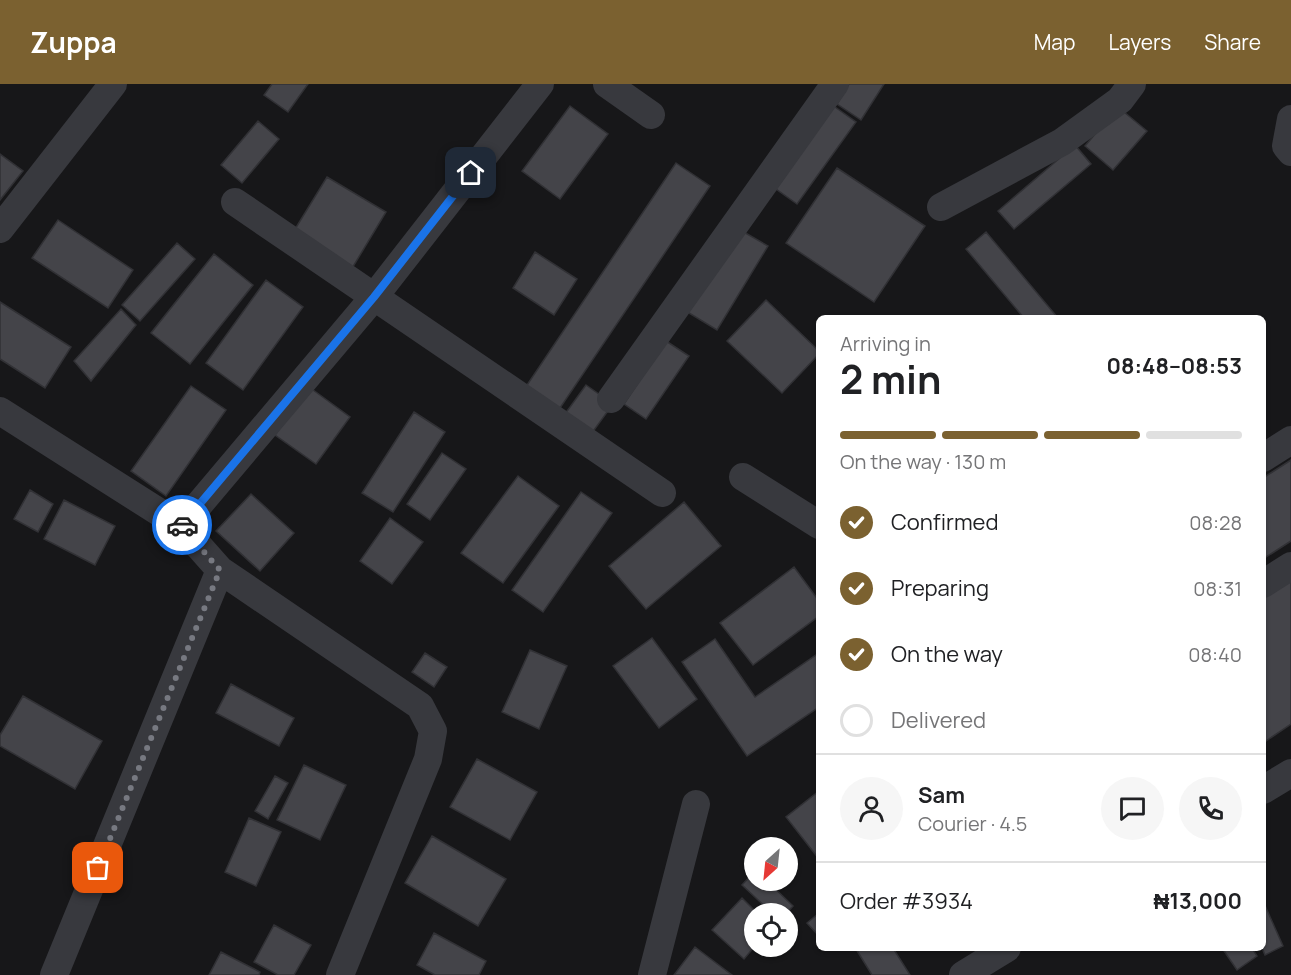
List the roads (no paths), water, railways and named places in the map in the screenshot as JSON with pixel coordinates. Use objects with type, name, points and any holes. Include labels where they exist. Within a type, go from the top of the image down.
[{"type":"street","points":[[0,229],[113,84]]},
{"type":"street","points":[[181,526],[374,297],[540,84]]},
{"type":"street","points":[[607,84],[651,115]]},
{"type":"street","points":[[610,399],[835,84]]},
{"type":"street","points":[[941,207],[1062,142],[1120,100],[1132,84]]},
{"type":"street","points":[[1291,119],[1286,146],[1291,152]]},
{"type":"street","points":[[236,202],[662,493]]},
{"type":"street","points":[[0,411],[181,526],[220,570],[420,706],[433,731],[428,759],[340,975]]},
{"type":"street","points":[[1266,456],[1291,440]]},
{"type":"street","points":[[743,477],[816,523]]},
{"type":"street","points":[[1266,582],[1291,566]]},
{"type":"street","points":[[54,975],[220,570]]},
{"type":"street","points":[[1266,788],[1291,773]]},
{"type":"street","points":[[652,975],[696,804]]},
{"type":"street","points":[[963,975],[1002,951]]}]
